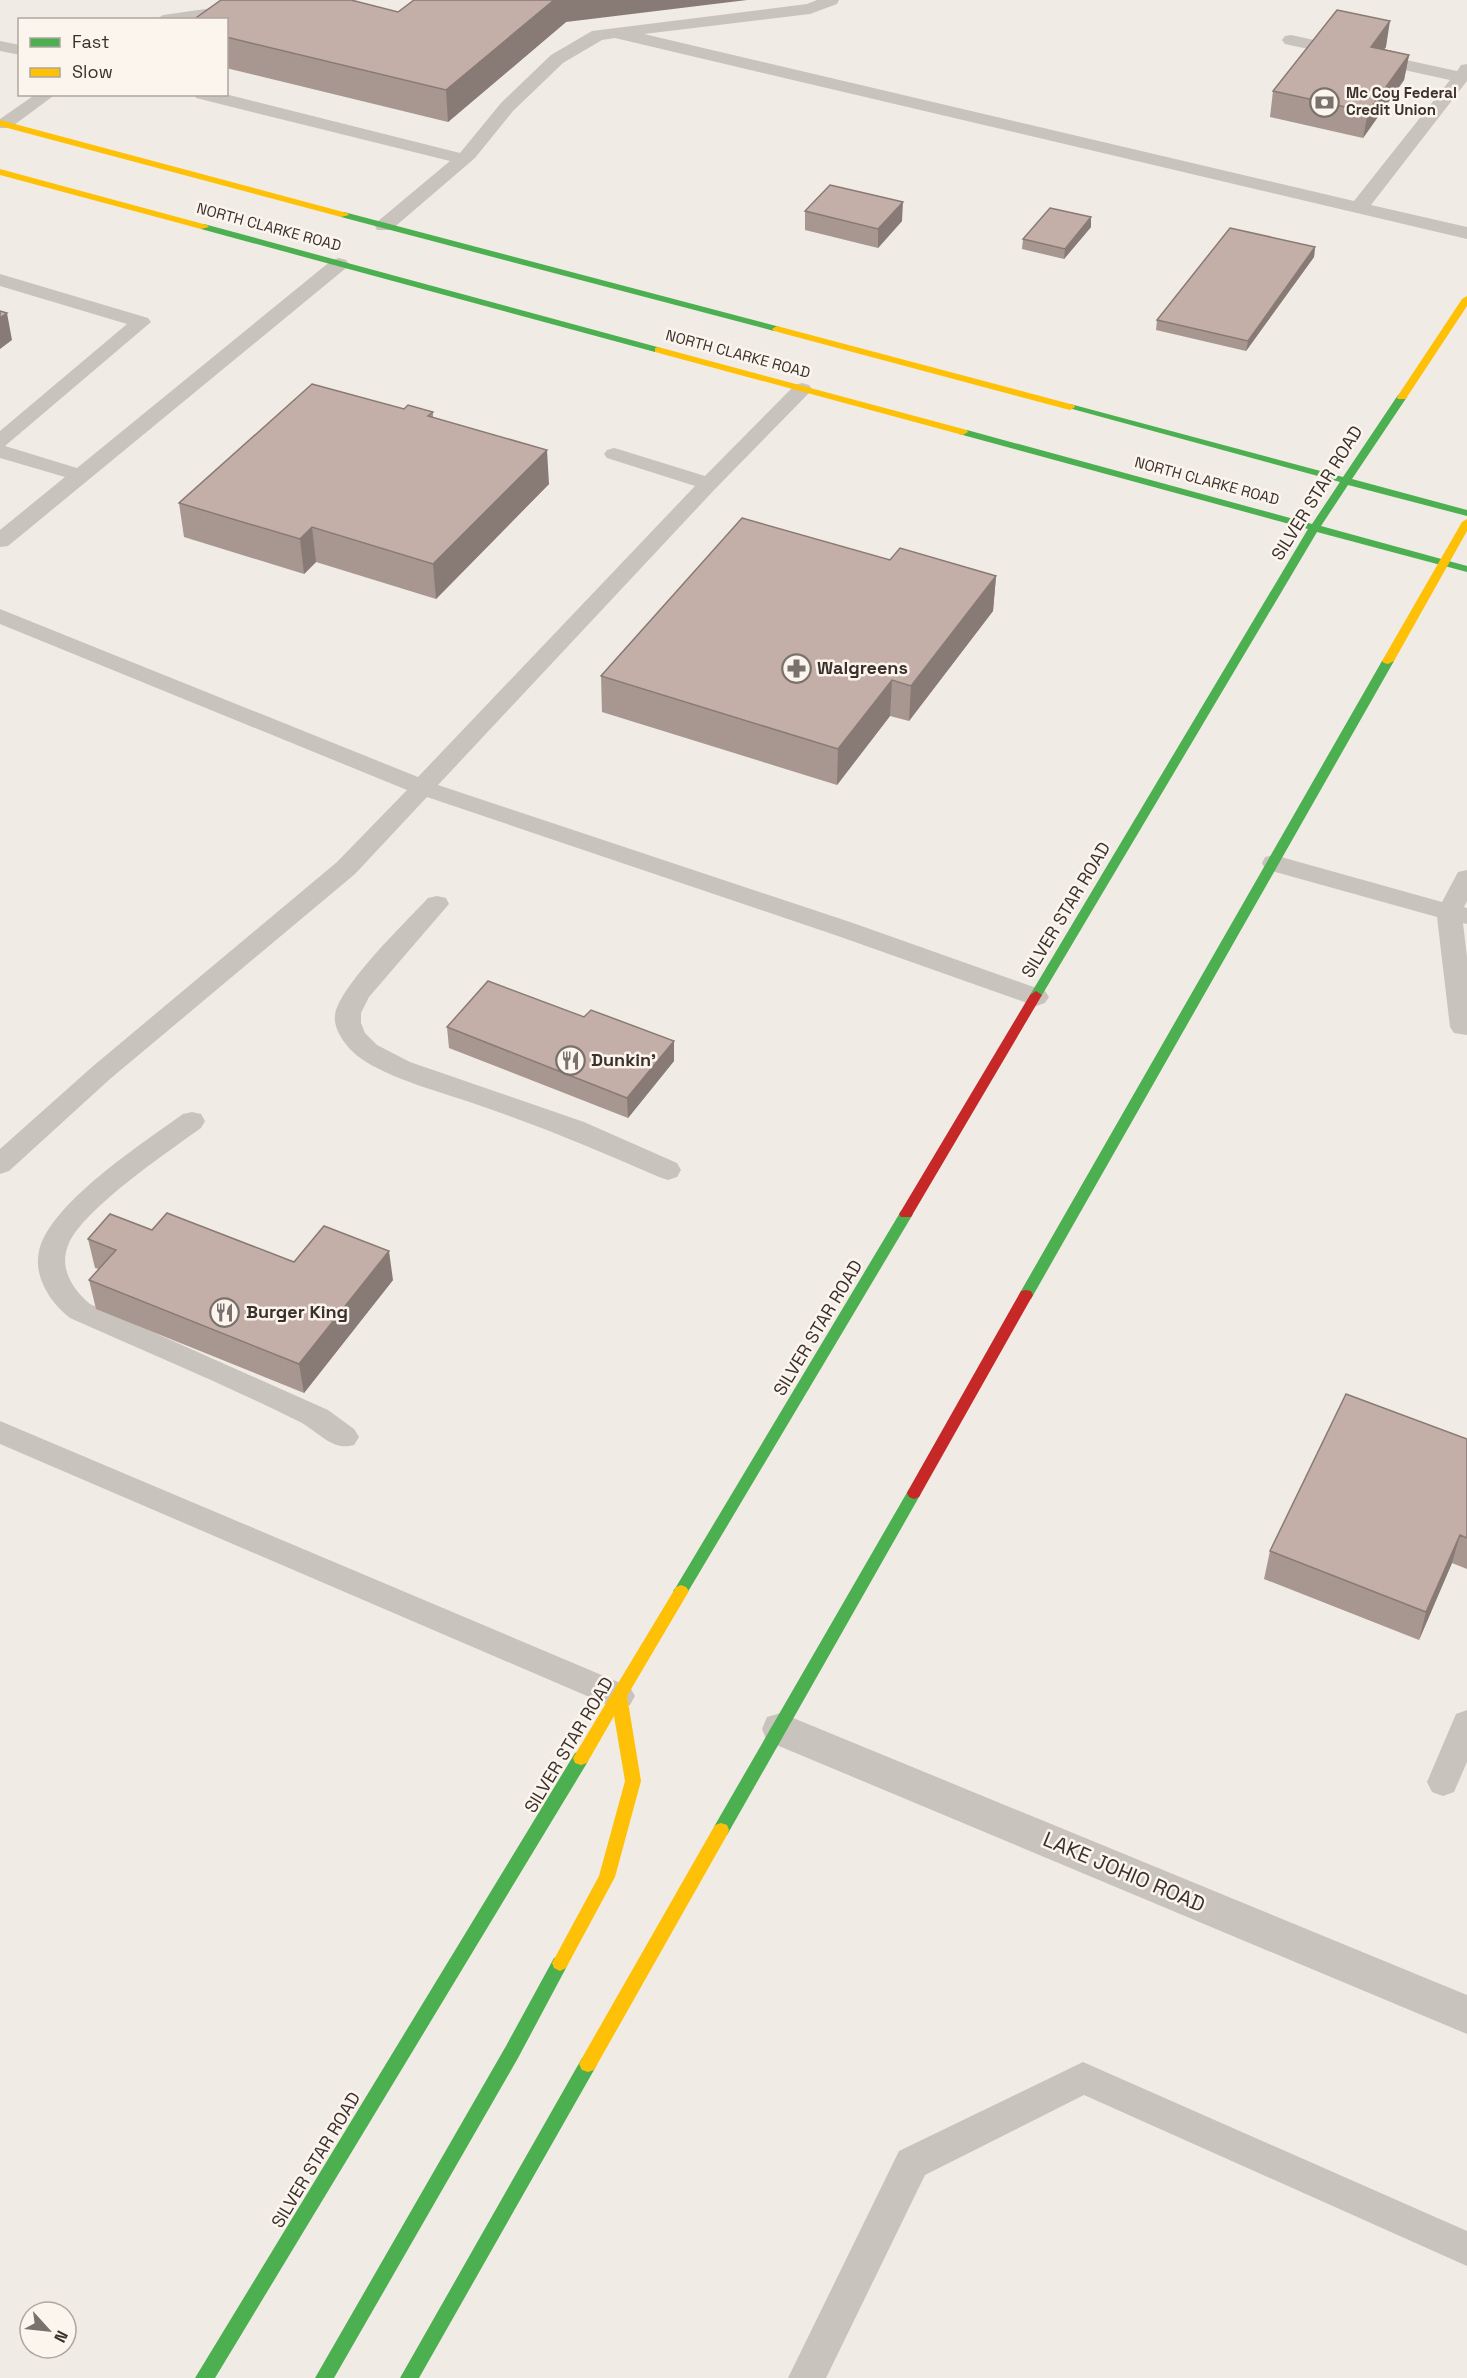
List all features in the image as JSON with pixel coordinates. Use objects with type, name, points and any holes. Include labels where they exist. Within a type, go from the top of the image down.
[{"type":"main road","name":"NORTH CLARKE ROAD","points":[[2,124],[380,229],[1467,513]]},
{"type":"main road","name":"NORTH CLARKE ROAD","points":[[0,172],[344,260],[802,389],[1467,569]]},
{"type":"main road","name":"SILVER STAR ROAD","points":[[204,2378],[620,1696],[1314,528],[1467,299]]},
{"type":"main road","points":[[410,2378],[1467,522]]},
{"type":"main road","points":[[324,2378],[512,2052],[607,1877],[633,1781],[620,1696]]},
{"type":"street","name":"LAKE JOHIO ROAD","points":[[781,1729],[1467,2015]]},
{"type":"lane","points":[[177,18],[303,0]]},
{"type":"lane","points":[[380,229],[463,159],[507,107],[557,59],[598,35],[810,9],[831,0]]},
{"type":"lane","points":[[616,33],[1467,232]]},
{"type":"lane","points":[[1291,40],[1464,73],[1360,206]]},
{"type":"lane","points":[[0,46],[18,50]]},
{"type":"lane","points":[[2,124],[45,96]]},
{"type":"lane","points":[[210,96],[463,159]]},
{"type":"lane","points":[[0,541],[344,260]]},
{"type":"lane","points":[[0,280],[141,322],[0,441]]},
{"type":"lane","points":[[0,1164],[101,1073],[346,868],[802,389]]},
{"type":"lane","points":[[0,451],[80,475]]},
{"type":"lane","points":[[614,454],[710,484]]},
{"type":"lane","points":[[0,616],[421,787],[1036,997]]},
{"type":"lane","points":[[1274,863],[1458,914]]},
{"type":"lane","points":[[1463,1027],[1458,914],[1467,878]]},
{"type":"lane","points":[[437,904],[372,975],[358,994],[348,1013],[348,1023],[354,1037],[368,1051],[401,1068],[575,1129],[668,1170]]},
{"type":"lane","points":[[192,1121],[117,1179],[80,1212],[61,1233],[55,1243],[52,1256],[52,1271],[58,1290],[68,1303],[80,1311],[282,1400],[318,1418],[344,1437]]},
{"type":"lane","points":[[0,1432],[620,1696]]},
{"type":"lane","points":[[1443,1782],[1467,1723]]},
{"type":"lane","points":[[807,2378],[912,2163],[1083,2078],[1467,2249]]},
{"type":"building","points":[[221,0],[351,0],[398,12],[414,0],[554,0],[446,90],[228,37],[228,18],[196,18]]},
{"type":"building","points":[[1337,10],[1390,21],[1371,47],[1409,55],[1368,112],[1273,91]]},
{"type":"building","points":[[830,185],[903,202],[878,229],[805,211]]},
{"type":"building","points":[[1050,208],[1091,217],[1065,249],[1023,239]]},
{"type":"building","points":[[1230,228],[1315,247],[1248,341],[1157,320]]},
{"type":"building","points":[[0,311],[7,313],[0,318]]},
{"type":"building","points":[[312,384],[404,409],[408,405],[433,412],[428,416],[547,450],[433,564],[312,527],[300,539],[179,503]]},
{"type":"building","points":[[742,518],[890,560],[900,548],[996,576],[911,686],[892,680],[838,749],[601,676]]},
{"type":"building","points":[[488,981],[584,1017],[591,1010],[674,1041],[627,1098],[447,1027]]},
{"type":"building","points":[[167,1213],[294,1262],[324,1226],[389,1251],[299,1364],[89,1280],[116,1250],[88,1239],[110,1214],[152,1230]]},
{"type":"building","points":[[1346,1394],[1467,1439],[1467,1538],[1460,1535],[1426,1612],[1270,1551]]},
{"type":"traffic: fast","points":[[344,215],[777,329]]},
{"type":"traffic: fast","points":[[204,227],[658,350]]},
{"type":"traffic: fast","points":[[1036,995],[1314,528],[1402,397]]},
{"type":"traffic: fast","points":[[1070,407],[1467,513]]},
{"type":"traffic: fast","points":[[963,432],[1467,569]]},
{"type":"traffic: fast","points":[[1026,1295],[1388,661]]},
{"type":"traffic: fast","points":[[681,1591],[906,1214]]},
{"type":"traffic: fast","points":[[721,1830],[914,1493]]},
{"type":"traffic: fast","points":[[204,2378],[581,1758]]},
{"type":"traffic: fast","points":[[324,2378],[512,2052],[560,1963]]},
{"type":"traffic: fast","points":[[409,2378],[588,2064]]},
{"type":"traffic: slow","points":[[0,123],[344,215]]},
{"type":"traffic: slow","points":[[0,172],[204,227]]},
{"type":"traffic: slow","points":[[1402,397],[1467,299]]},
{"type":"traffic: slow","points":[[777,329],[1070,407]]},
{"type":"traffic: slow","points":[[658,350],[963,432]]},
{"type":"traffic: slow","points":[[1388,661],[1467,522]]},
{"type":"traffic: slow","points":[[581,1758],[681,1591]]},
{"type":"traffic: slow","points":[[560,1963],[607,1877],[633,1781],[619,1696]]},
{"type":"traffic: slow","points":[[588,2064],[721,1830]]},
{"type":"traffic: jam","points":[[906,1214],[1036,995]]},
{"type":"traffic: jam","points":[[914,1493],[1026,1295]]},
{"type":"place","name":"Mc Coy Federal Credit Union","points":[[1325,102]]},
{"type":"place","name":"Walgreens","points":[[796,668]]},
{"type":"place","name":"Dunkin'","points":[[570,1060]]},
{"type":"place","name":"Burger King","points":[[225,1312]]}]
